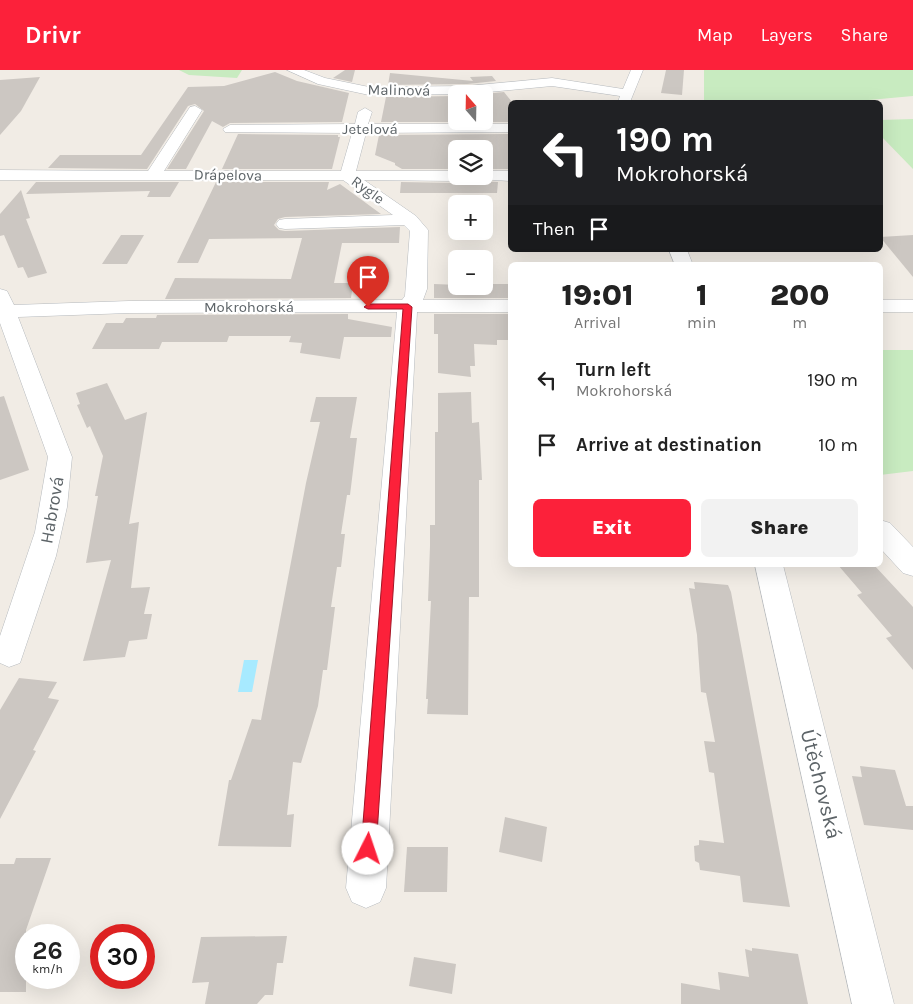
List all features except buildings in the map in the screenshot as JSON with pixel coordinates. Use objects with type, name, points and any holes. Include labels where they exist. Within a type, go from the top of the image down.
[{"type":"street","name":"Malinová","points":[[293,70],[322,81],[369,91],[467,90],[552,82],[630,87]]},
{"type":"street","name":"Rygle","points":[[369,91],[361,129],[347,176],[410,220]]},
{"type":"street","points":[[154,174],[195,110]]},
{"type":"street","name":"Jetelová","points":[[230,129],[508,128]]},
{"type":"street","name":"Drápelova","points":[[0,175],[448,176]]},
{"type":"street","points":[[493,176],[508,176]]},
{"type":"street","name":"Rygle","points":[[285,224],[410,220]]},
{"type":"street","points":[[366,888],[408,307],[415,297],[418,279],[419,230],[410,220]]},
{"type":"street","name":"Mokrohorská","points":[[2,303],[129,307],[508,306]]},
{"type":"street","name":"Habrová","points":[[2,303],[60,457],[59,483],[40,568],[9,653]]},
{"type":"street","points":[[883,306],[913,306]]},
{"type":"street","points":[[883,533],[913,565]]},
{"type":"street","name":"Útěchovská","points":[[769,567],[874,1004]]},
{"type":"green space","points":[[179,70],[242,70],[237,78],[189,75]]},
{"type":"green space","points":[[704,70],[913,70],[913,96],[869,100],[704,100]]},
{"type":"green space","points":[[913,119],[913,169],[883,138],[883,120]]},
{"type":"green space","points":[[883,350],[913,350],[913,471],[883,475]]},
{"type":"water","points":[[244,660],[258,660],[252,692],[238,692]]},
{"type":"route","points":[[368,307],[408,307],[368,849]]}]
